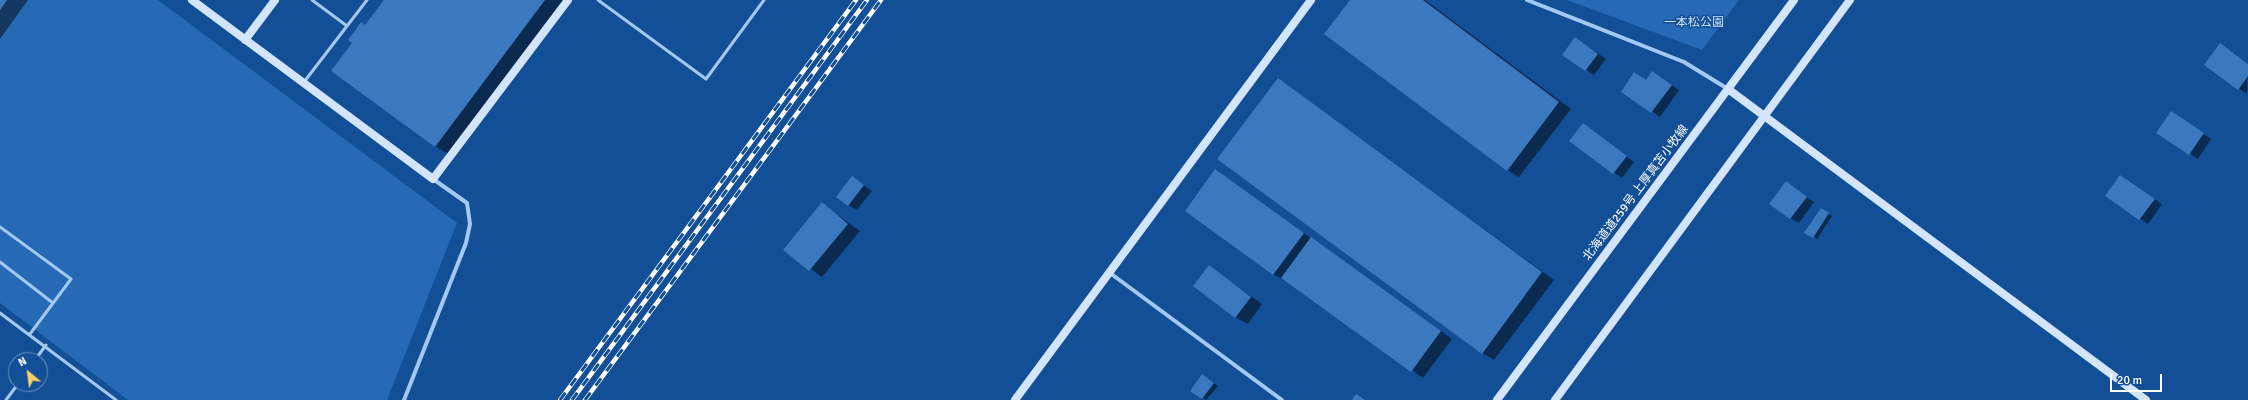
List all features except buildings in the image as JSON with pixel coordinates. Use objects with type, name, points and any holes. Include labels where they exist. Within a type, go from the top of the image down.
[{"type":"street","points":[[192,0],[467,204],[470,224],[466,243],[404,400]]},
{"type":"street","points":[[245,40],[275,0]]},
{"type":"street","points":[[433,179],[568,0]]},
{"type":"street","points":[[1015,400],[1311,0]]},
{"type":"street","points":[[1527,0],[1684,62],[1728,89],[2146,400]]},
{"type":"street","name":"北海道道259号 上厚真苫小牧線","points":[[1497,400],[1794,0]]},
{"type":"street","points":[[1555,400],[1850,0]]},
{"type":"street","points":[[1110,273],[1282,400]]},
{"type":"lane","points":[[312,0],[347,26]]},
{"type":"lane","points":[[304,83],[367,0]]},
{"type":"lane","points":[[598,0],[602,1],[706,79],[764,0]]},
{"type":"lane","points":[[0,227],[71,279],[30,334]]},
{"type":"lane","points":[[0,262],[53,303]]},
{"type":"lane","points":[[0,313],[46,345],[116,400]]},
{"type":"lane","points":[[41,352],[46,345]]},
{"type":"green space","points":[[0,0],[158,0],[457,223],[387,400],[128,400],[0,303]]},
{"type":"green space","name":"一本松公園","points":[[1567,0],[1739,0],[1702,50]]},
{"type":"railway","points":[[560,400],[856,0]]},
{"type":"railway","points":[[572,400],[867,0]]},
{"type":"railway","points":[[585,400],[881,0]]}]
